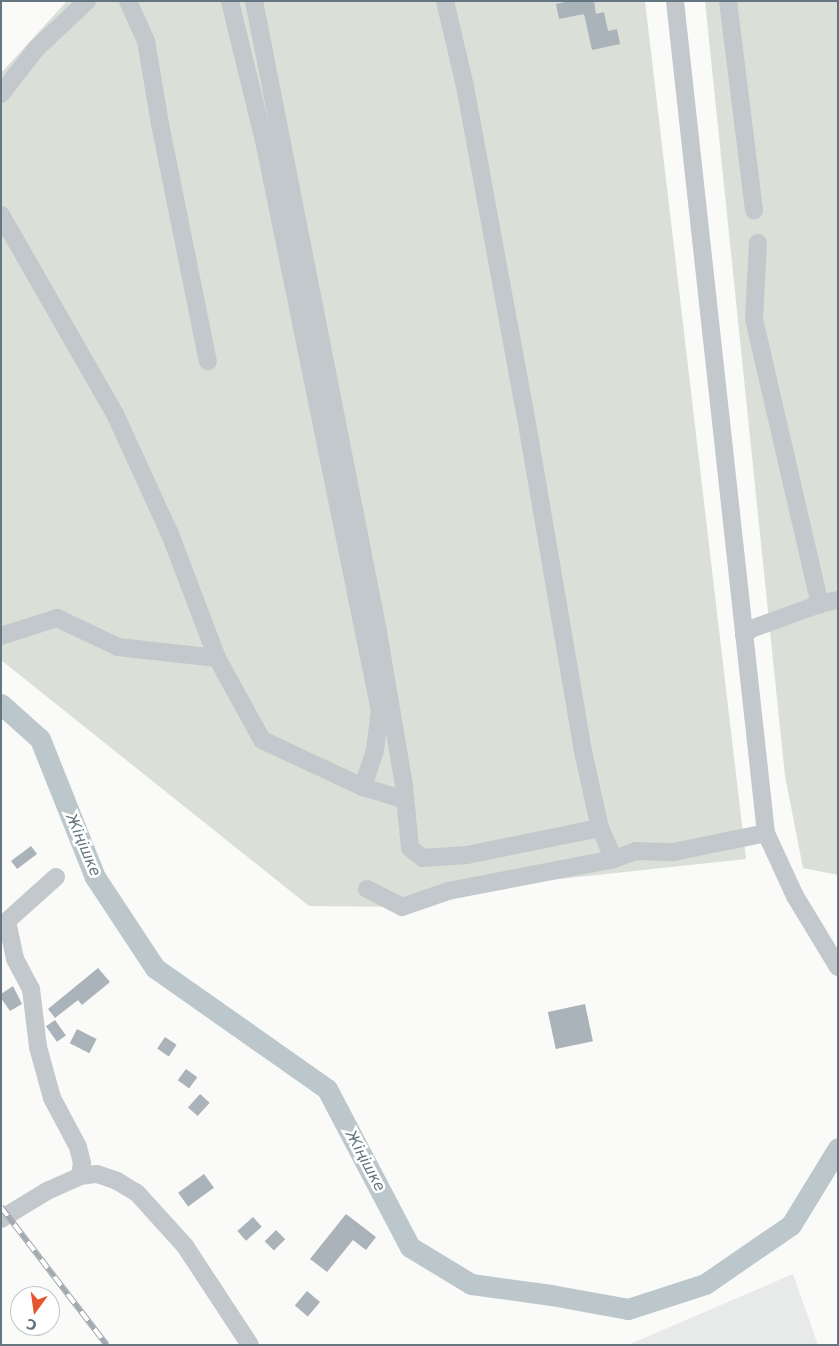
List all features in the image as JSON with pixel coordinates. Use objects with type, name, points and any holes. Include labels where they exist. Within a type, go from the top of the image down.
[{"type":"street","points":[[1,94],[37,48],[87,1]]},
{"type":"street","points":[[128,1],[146,41],[160,124],[208,361]]},
{"type":"street","points":[[230,1],[267,154],[380,711],[375,750],[363,787]]},
{"type":"street","points":[[254,1],[376,626],[405,800],[410,848],[423,858],[467,855],[600,828]]},
{"type":"street","points":[[445,1],[465,86],[526,415],[582,747],[600,828],[614,859]]},
{"type":"street","points":[[675,1],[766,833],[795,896],[836,959]]},
{"type":"street","points":[[728,1],[754,210]]},
{"type":"street","points":[[1,215],[115,414],[170,534],[217,658],[262,740],[363,787],[405,800]]},
{"type":"street","points":[[758,244],[754,318],[820,604]]},
{"type":"street","points":[[744,635],[751,629],[820,604],[838,600]]},
{"type":"street","points":[[1,636],[57,618],[118,648],[217,658]]},
{"type":"street","points":[[367,889],[402,907],[448,891],[614,859],[636,851],[673,852],[766,833]]},
{"type":"street","points":[[56,878],[7,921],[15,959],[30,989],[38,1047],[52,1098],[78,1147],[82,1163],[80,1176]]},
{"type":"street","points":[[1,1219],[47,1191],[80,1176],[97,1174],[118,1181],[137,1193],[185,1246],[250,1345]]},
{"type":"shaded area","points":[[67,1],[645,1],[746,859],[448,891],[402,907],[309,906],[1,660],[1,73]]},
{"type":"shaded area","points":[[705,1],[838,1],[838,875],[803,868],[785,776]]},
{"type":"shaded area","points":[[793,1274],[818,1345],[628,1345]]},
{"type":"building","points":[[570,1],[594,1],[596,14],[604,12],[608,31],[617,29],[620,44],[592,50],[584,14],[559,19],[556,4]]},
{"type":"building","points":[[31,846],[37,854],[17,869],[11,861]]},
{"type":"building","points":[[98,968],[110,982],[82,1005],[78,1000],[55,1018],[48,1009]]},
{"type":"building","points":[[13,986],[22,1004],[10,1011],[1,998],[1,994]]},
{"type":"building","points":[[585,1004],[593,1041],[556,1049],[548,1012]]},
{"type":"building","points":[[55,1020],[66,1036],[57,1042],[46,1026]]},
{"type":"building","points":[[77,1029],[97,1039],[89,1053],[70,1043]]},
{"type":"building","points":[[165,1037],[177,1045],[169,1056],[157,1049]]},
{"type":"building","points":[[186,1069],[197,1077],[189,1089],[178,1080]]},
{"type":"building","points":[[200,1094],[210,1103],[198,1116],[188,1107]]},
{"type":"building","points":[[204,1174],[214,1188],[188,1207],[178,1193]]},
{"type":"building","points":[[346,1214],[376,1237],[366,1250],[353,1240],[327,1272],[310,1259]]},
{"type":"building","points":[[253,1217],[262,1227],[246,1241],[237,1231]]},
{"type":"building","points":[[276,1230],[285,1239],[274,1251],[265,1241]]},
{"type":"building","points":[[307,1291],[320,1302],[308,1316],[295,1306]]},
{"type":"waterway","name":"Жіңішке","points":[[1,704],[40,739],[95,877],[155,968],[327,1089],[410,1247],[471,1284],[551,1295],[628,1309],[705,1284],[791,1225],[838,1148]]},
{"type":"railway","points":[[1,1207],[107,1345]]}]
